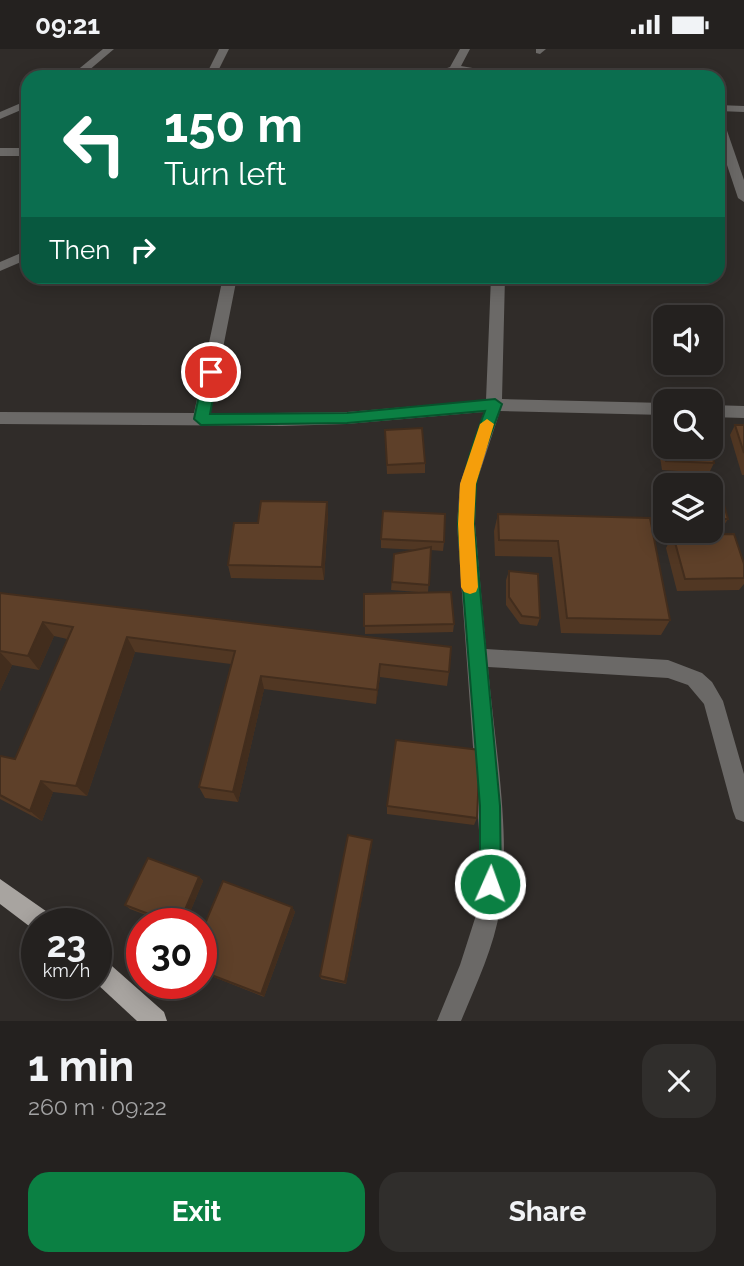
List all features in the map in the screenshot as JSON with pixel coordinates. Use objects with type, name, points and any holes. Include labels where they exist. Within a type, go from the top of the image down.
[{"type":"main road","points":[[0,890],[24,908]]},
{"type":"main road","points":[[112,982],[155,1021]]},
{"type":"street","points":[[83,70],[109,49]]},
{"type":"street","points":[[214,70],[224,49]]},
{"type":"street","points":[[455,68],[465,49]]},
{"type":"street","points":[[449,70],[475,70]]},
{"type":"street","points":[[0,116],[21,106]]},
{"type":"street","points":[[725,108],[744,109]]},
{"type":"street","points":[[725,142],[744,198]]},
{"type":"street","points":[[0,152],[21,152]]},
{"type":"street","points":[[0,267],[21,257]]},
{"type":"street","points":[[201,419],[229,284]]},
{"type":"street","points":[[449,1021],[472,966],[489,909],[492,858],[490,806],[466,524],[468,484],[474,458],[495,404],[498,284]]},
{"type":"street","points":[[0,418],[347,418],[495,404],[653,409]]},
{"type":"street","points":[[723,411],[744,412]]},
{"type":"street","points":[[477,657],[668,669],[682,671],[697,679],[707,689],[713,701],[744,811]]},
{"type":"building","points":[[735,425],[744,425],[744,453]]},
{"type":"building","points":[[422,428],[425,463],[387,465],[385,430]]},
{"type":"building","points":[[713,459],[714,463],[666,461]]},
{"type":"building","points":[[261,501],[327,502],[322,567],[228,565],[234,523],[258,523]]},
{"type":"building","points":[[723,502],[728,519],[723,519]]},
{"type":"building","points":[[383,511],[445,514],[444,542],[381,539]]},
{"type":"building","points":[[498,514],[650,518],[670,620],[567,618],[558,541],[499,540]]},
{"type":"building","points":[[723,534],[734,534],[744,564],[744,578],[685,579],[675,543],[723,543]]},
{"type":"building","points":[[431,547],[429,585],[392,582],[394,554]]},
{"type":"building","points":[[509,571],[538,574],[540,618],[522,616],[509,597]]},
{"type":"building","points":[[451,592],[454,624],[364,626],[364,594]]},
{"type":"building","points":[[0,593],[451,647],[449,672],[380,664],[377,690],[261,676],[233,792],[199,787],[235,651],[127,637],[76,786],[41,781],[30,811],[0,795],[0,757],[15,759],[73,627],[43,622],[28,656],[0,651]]},
{"type":"building","points":[[396,740],[480,750],[477,818],[387,806]]},
{"type":"building","points":[[348,835],[372,840],[345,982],[320,976]]},
{"type":"building","points":[[148,858],[199,877],[186,908],[133,908],[125,905]]},
{"type":"building","points":[[223,881],[292,907],[261,994],[217,977],[217,908],[212,908]]},
{"type":"slow traffic","points":[[470,587],[466,524],[468,484],[474,458],[487,424]]},
{"type":"route","points":[[211,372],[201,419],[347,418],[495,404],[474,458],[468,484],[466,524],[490,806],[490,884]]}]
